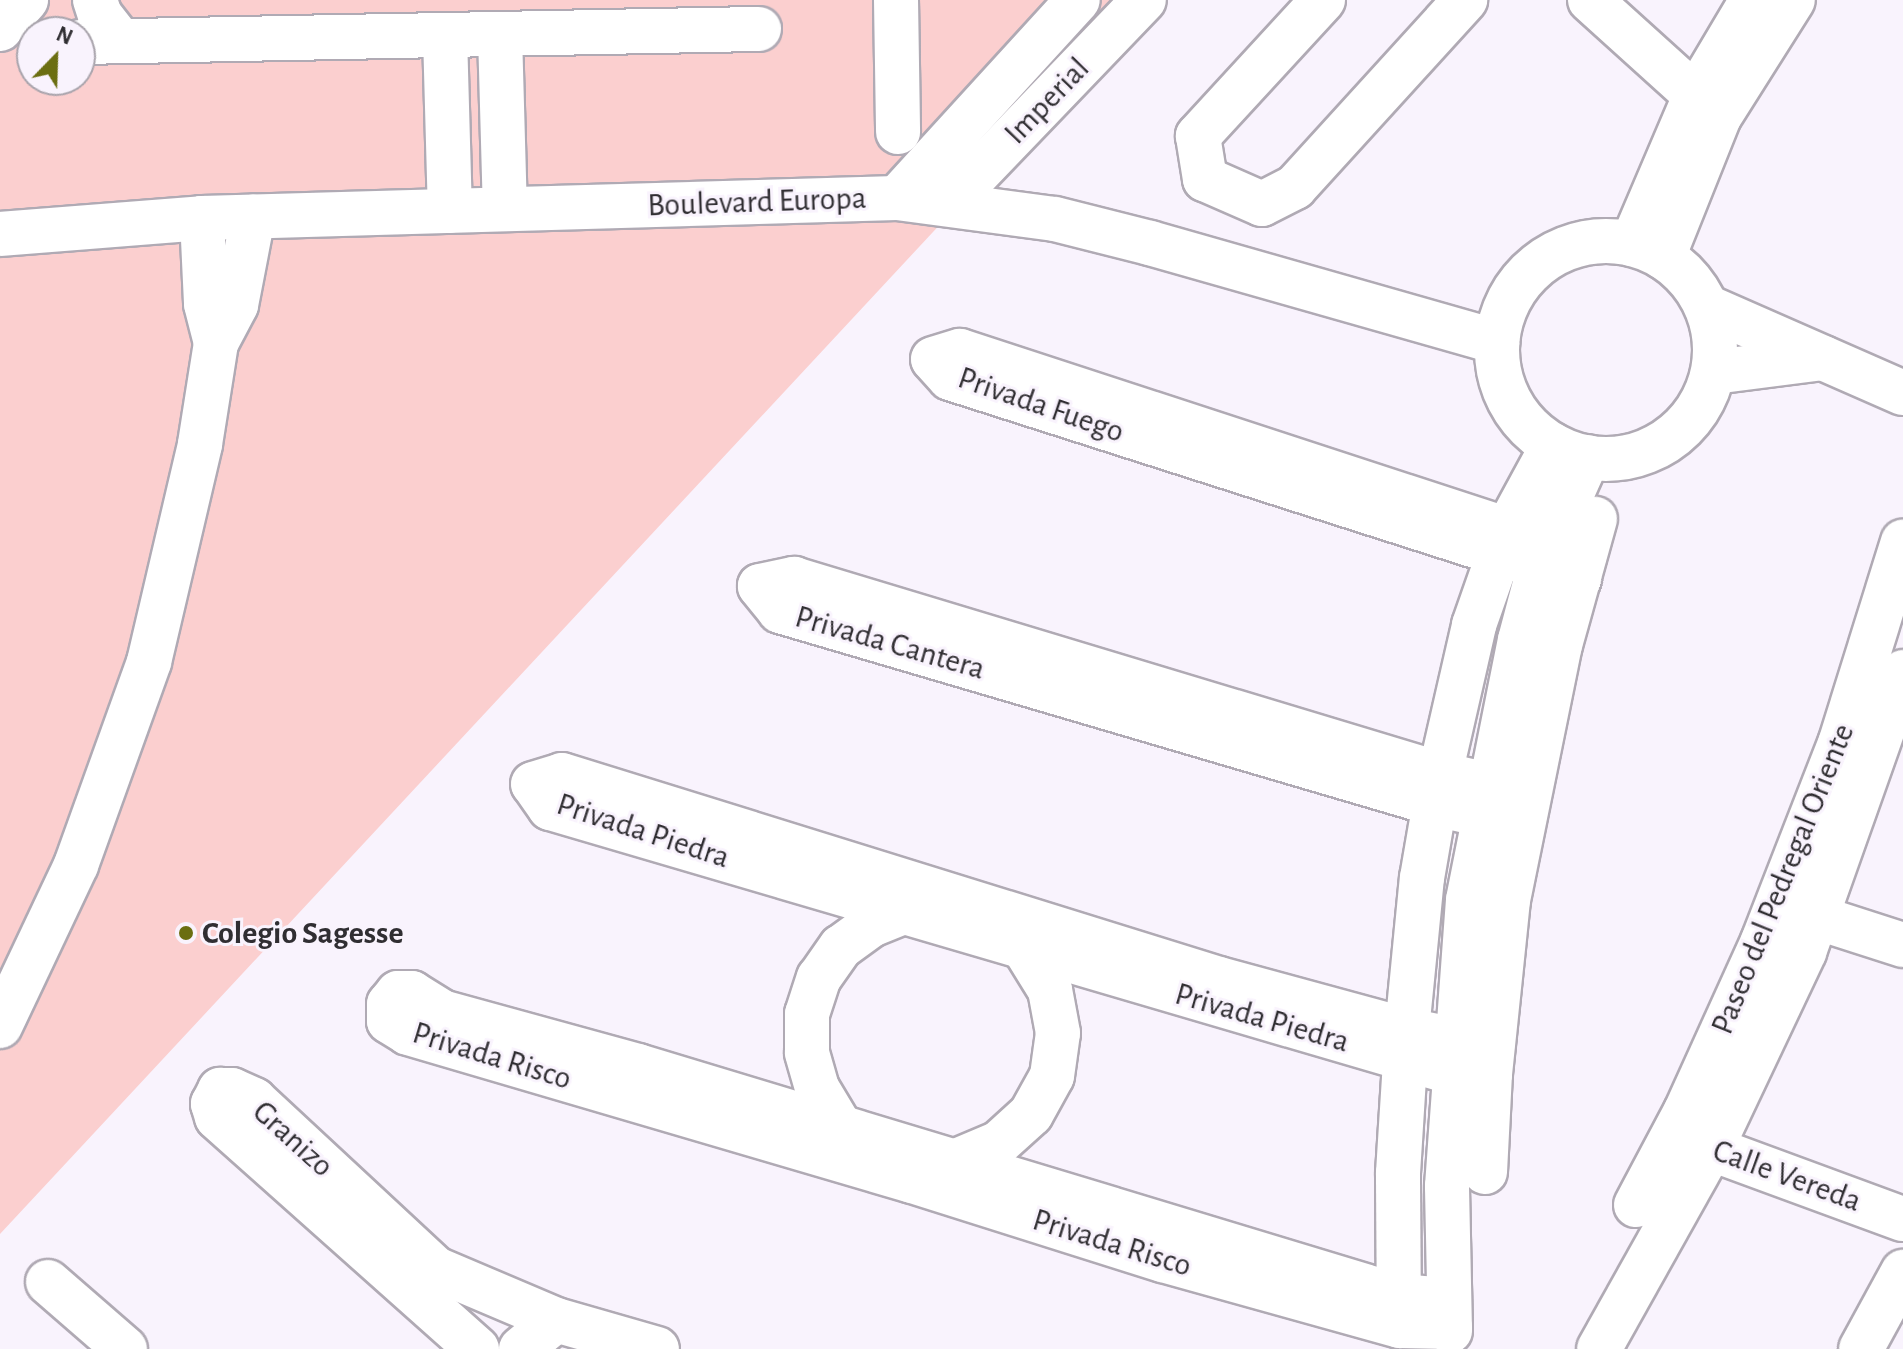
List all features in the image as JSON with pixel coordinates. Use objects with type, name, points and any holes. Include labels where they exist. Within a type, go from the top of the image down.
[{"type":"street","points":[[0,29],[26,0]]},
{"type":"street","points":[[95,0],[100,15],[100,41],[500,34],[662,16],[759,29]]},
{"type":"street","points":[[896,0],[898,132]]},
{"type":"street","points":[[897,198],[1078,0]]},
{"type":"street","name":"Imperial","points":[[950,202],[1144,0]]},
{"type":"street","points":[[1323,0],[1198,136],[1205,179],[1262,204],[1295,187],[1465,0]]},
{"type":"street","points":[[1590,0],[1707,106]]},
{"type":"street","points":[[1648,250],[1707,106],[1747,27],[1793,0]]},
{"type":"street","points":[[500,34],[505,209]]},
{"type":"street","points":[[445,35],[450,211]]},
{"type":"street","name":"Boulevard Europa","points":[[0,234],[202,218],[897,198],[950,202],[1055,219],[1497,342]]},
{"type":"street","points":[[0,1026],[76,865],[149,662],[200,444],[216,343],[236,305],[253,217]]},
{"type":"street","points":[[202,218],[206,304],[216,343]]},
{"type":"street","points":[[1594,241],[1648,250],[1689,278],[1707,307],[1715,338],[1714,372],[1702,403],[1682,430],[1654,449],[1621,458],[1570,451],[1528,426],[1510,402],[1499,373],[1497,342],[1506,305],[1527,274],[1558,252],[1594,241]]},
{"type":"street","points":[[1707,307],[1903,393]]},
{"type":"street","name":"Privada Fuego","points":[[1298,475],[960,351],[933,359],[950,378],[1551,548]]},
{"type":"street","points":[[1714,372],[1826,358]]},
{"type":"street","points":[[1485,1172],[1473,1059],[1468,900],[1505,805],[1570,451]]},
{"type":"street","points":[[1599,1349],[1802,900],[1893,660],[1903,542]]},
{"type":"street","points":[[1399,1324],[1398,1173],[1407,1044],[1422,878],[1438,789],[1474,625],[1551,548]]},
{"type":"street","name":"Privada Cantera","points":[[990,655],[1438,789],[1505,805]]},
{"type":"street","name":"Privada Piedra","points":[[1215,992],[948,895],[734,845],[902,912],[1027,949],[1215,992],[1473,1059]]},
{"type":"street","points":[[868,1169],[837,1125],[817,1088],[807,1052],[807,1014],[819,978],[841,947],[871,925],[948,895]]},
{"type":"street","points":[[1802,900],[1903,919]]},
{"type":"street","points":[[1802,900],[1903,945]]},
{"type":"street","points":[[912,1181],[999,1143],[1031,1114],[1052,1076],[1058,1033],[1050,990],[1027,949],[998,913]]},
{"type":"street","points":[[1449,1325],[1447,1186],[1473,1059]]},
{"type":"street","name":"Privada Risco","points":[[1167,1243],[868,1169],[634,1082],[837,1125],[957,1161],[1167,1243],[1399,1324],[1449,1325]]},
{"type":"street","name":"Granizo","points":[[477,1349],[217,1117],[213,1104],[220,1090],[232,1090],[254,1100],[436,1269],[548,1339]]},
{"type":"street","points":[[1636,1205],[1698,1129]]},
{"type":"street","name":"Calle Vereda","points":[[1698,1129],[1903,1191]]},
{"type":"street","name":"Calle Vereda","points":[[1698,1129],[1903,1219]]},
{"type":"street","points":[[1861,1349],[1903,1272]]},
{"type":"street","points":[[48,1282],[125,1349]]},
{"type":"street","points":[[548,1339],[657,1349]]},
{"type":"shaded area","points":[[0,0],[1149,0],[0,1234]]},
{"type":"place","name":"Colegio Sagesse","points":[[186,933]]}]
